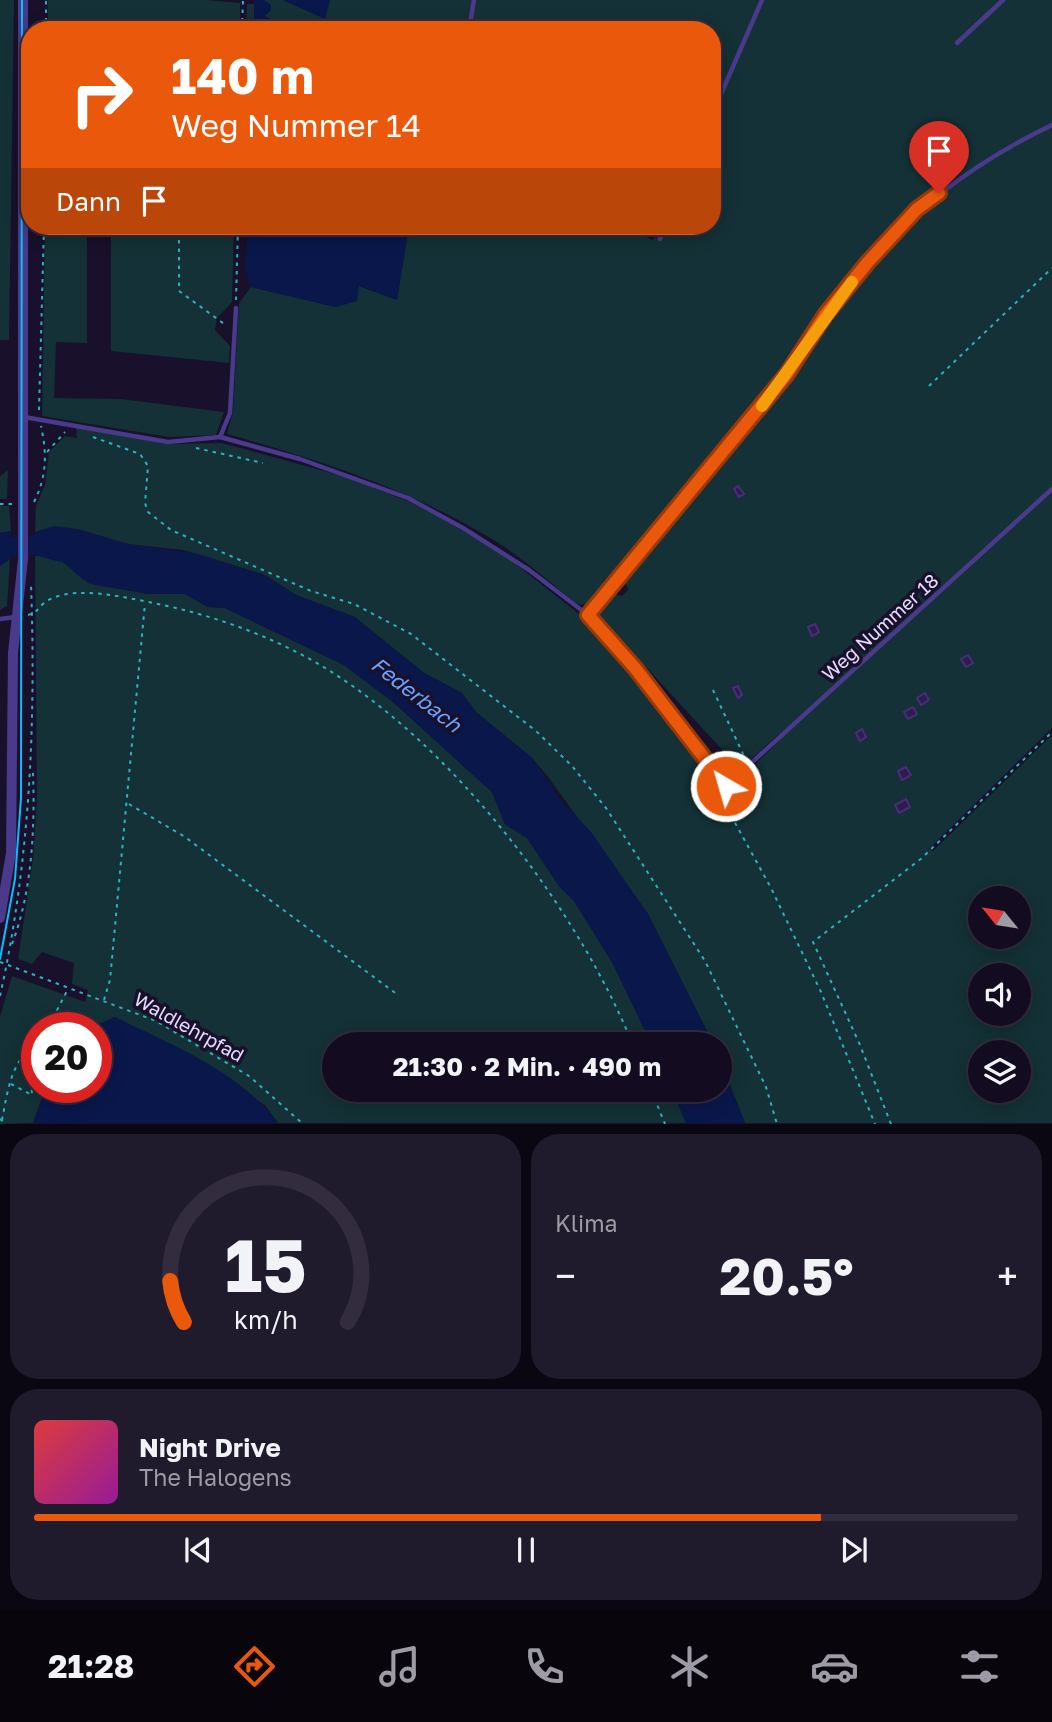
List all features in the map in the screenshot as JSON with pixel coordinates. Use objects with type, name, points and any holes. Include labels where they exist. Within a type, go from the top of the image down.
[{"type":"street","points":[[23,0],[23,21]]},
{"type":"street","points":[[0,918],[11,852],[13,653],[23,559],[24,235]]},
{"type":"lane","points":[[470,21],[474,0]]},
{"type":"lane","points":[[721,94],[762,0]]},
{"type":"lane","points":[[957,43],[1003,0]]},
{"type":"lane","points":[[588,615],[779,385],[825,315],[917,209],[960,176],[1013,144],[1052,125]]},
{"type":"lane","points":[[660,239],[662,235]]},
{"type":"lane","points":[[220,437],[230,413],[236,308]]},
{"type":"lane","points":[[24,416],[168,442],[220,437],[300,459],[408,499],[463,527],[529,570],[588,615],[635,668],[726,786]]},
{"type":"lane","name":"Weg Nummer 18","points":[[726,786],[1052,489]]},
{"type":"lane","points":[[0,620],[16,617]]},
{"type":"path","points":[[46,0],[46,21]]},
{"type":"path","points":[[242,21],[243,0]]},
{"type":"path","points":[[32,507],[42,485],[47,452],[39,419],[44,235]]},
{"type":"path","points":[[236,308],[238,235]]},
{"type":"path","points":[[650,235],[660,239]]},
{"type":"path","points":[[179,240],[179,291],[216,318]]},
{"type":"path","points":[[929,387],[1052,268]]},
{"type":"path","points":[[47,452],[72,425]]},
{"type":"path","points":[[88,436],[140,454],[148,466],[145,503],[148,512],[171,530],[312,592],[354,604],[411,634],[536,731],[572,766],[606,808],[705,961],[766,1087],[777,1124]]},
{"type":"path","points":[[195,448],[263,463]]},
{"type":"path","points":[[1,503],[12,503]]},
{"type":"path","points":[[10,948],[18,928],[30,860],[31,580]]},
{"type":"path","points":[[16,617],[32,615],[51,600],[80,592],[145,602],[188,610],[292,650],[331,672],[376,704],[469,792],[522,855],[550,893],[604,984],[627,1032]]},
{"type":"path","points":[[103,1000],[110,980],[145,602]]},
{"type":"path","points":[[713,690],[749,765]]},
{"type":"path","points":[[891,1124],[860,1045],[813,942],[922,858],[1052,732]]},
{"type":"path","points":[[0,996],[10,948],[32,766]]},
{"type":"path","points":[[726,786],[723,801],[771,888],[821,992],[875,1124]]},
{"type":"path","points":[[128,804],[159,819],[185,837],[398,995]]},
{"type":"path","name":"Waldlehrpfad","points":[[0,962],[156,1021],[249,1076],[303,1124]]},
{"type":"path","points":[[56,1012],[68,989]]},
{"type":"path","points":[[6,1124],[1,1119],[10,1084],[21,1064]]},
{"type":"path","points":[[10,1084],[21,1090]]},
{"type":"path","points":[[657,1102],[665,1124]]},
{"type":"green space","points":[[0,0],[14,0],[9,340],[0,340]]},
{"type":"green space","points":[[48,0],[206,0],[240,3],[240,21],[48,21]]},
{"type":"green space","points":[[263,0],[283,0],[324,18],[330,0],[1052,0],[1052,728],[929,849],[933,851],[1052,735],[1052,1123],[745,1123],[732,1090],[732,1032],[707,1032],[648,914],[548,777],[532,758],[476,712],[462,693],[424,673],[354,617],[296,595],[265,575],[183,550],[128,544],[77,529],[35,532],[36,506],[45,485],[49,452],[65,436],[77,438],[76,427],[167,444],[222,443],[346,477],[410,502],[453,525],[509,559],[583,617],[652,694],[728,791],[782,738],[779,734],[740,769],[597,614],[613,594],[622,596],[629,589],[624,583],[637,567],[628,560],[586,605],[578,604],[503,546],[429,505],[330,465],[227,434],[233,412],[239,303],[251,287],[336,307],[359,286],[397,300],[408,235],[641,235],[653,240],[655,235],[721,235],[721,21],[274,21],[264,16],[271,5]]},
{"type":"green space","points":[[247,4],[254,4],[255,21],[246,21]]},
{"type":"green space","points":[[45,235],[87,235],[87,343],[56,342],[54,398],[121,399],[224,412],[216,435],[169,437],[42,416]]},
{"type":"green space","points":[[111,235],[234,235],[232,302],[217,318],[215,330],[230,346],[229,363],[111,351]]},
{"type":"green space","points":[[8,470],[7,499],[0,499],[0,476]]},
{"type":"green space","points":[[0,506],[9,506],[11,531],[0,533]]},
{"type":"green space","points":[[44,554],[66,562],[88,583],[149,594],[185,594],[208,607],[225,608],[344,665],[393,702],[492,792],[505,824],[527,838],[559,886],[574,901],[612,962],[646,1032],[322,1032],[322,1102],[677,1102],[686,1123],[278,1123],[265,1105],[115,1017],[112,1018],[112,1012],[21,1012],[21,1103],[40,1103],[33,1123],[0,1124],[0,1017],[12,976],[85,1002],[88,990],[72,984],[74,963],[42,952],[32,964],[18,959],[33,859],[37,799],[35,556]]},
{"type":"green space","points":[[10,559],[7,606],[0,610],[0,566]]},
{"type":"water","points":[[254,0],[263,0],[271,5],[271,10],[265,16],[274,21],[254,21]]},
{"type":"water","points":[[283,0],[330,0],[325,19]]},
{"type":"water","points":[[247,235],[408,235],[397,300],[359,286],[357,301],[336,307],[251,287],[245,270]]},
{"type":"water","points":[[54,526],[77,529],[128,544],[195,553],[265,575],[296,595],[355,617],[424,673],[462,693],[476,712],[532,758],[561,800],[591,832],[648,914],[707,1032],[646,1032],[612,962],[574,901],[559,886],[527,838],[505,824],[492,792],[393,702],[344,665],[225,608],[208,607],[185,594],[149,594],[95,585],[54,557],[35,556],[35,532]]},
{"type":"water","points":[[11,531],[10,559],[0,566],[0,533]]},
{"type":"water","points":[[115,1017],[181,1049],[224,1074],[244,1088],[278,1123],[33,1123],[40,1103],[112,1103],[112,1018]]},
{"type":"water","points":[[732,1090],[745,1123],[686,1123],[677,1102],[732,1102]]},
{"type":"building","points":[[738,486],[744,494],[739,497],[734,489]]},
{"type":"building","points":[[815,624],[819,632],[812,636],[808,627]]},
{"type":"building","points":[[968,655],[973,663],[966,667],[961,659]]},
{"type":"building","points":[[738,686],[742,695],[738,698],[733,688]]},
{"type":"building","points":[[925,693],[929,700],[921,705],[917,698]]},
{"type":"building","points":[[913,707],[917,714],[908,719],[904,712]]},
{"type":"building","points":[[862,729],[866,737],[860,741],[856,733]]},
{"type":"building","points":[[906,767],[911,775],[902,780],[898,771]]},
{"type":"building","points":[[906,799],[910,807],[899,813],[895,805]]},
{"type":"waterway","name":"Federbach","points":[[0,547],[35,545],[60,552]]},
{"type":"tram line","points":[[22,0],[22,21]]},
{"type":"tram line","points":[[0,959],[15,879],[21,798],[22,235]]},
{"type":"slow traffic","points":[[762,406],[787,374],[825,315],[852,282]]},
{"type":"route","points":[[726,786],[635,668],[588,615],[697,487],[787,374],[825,315],[868,262],[917,209],[939,193]]}]
